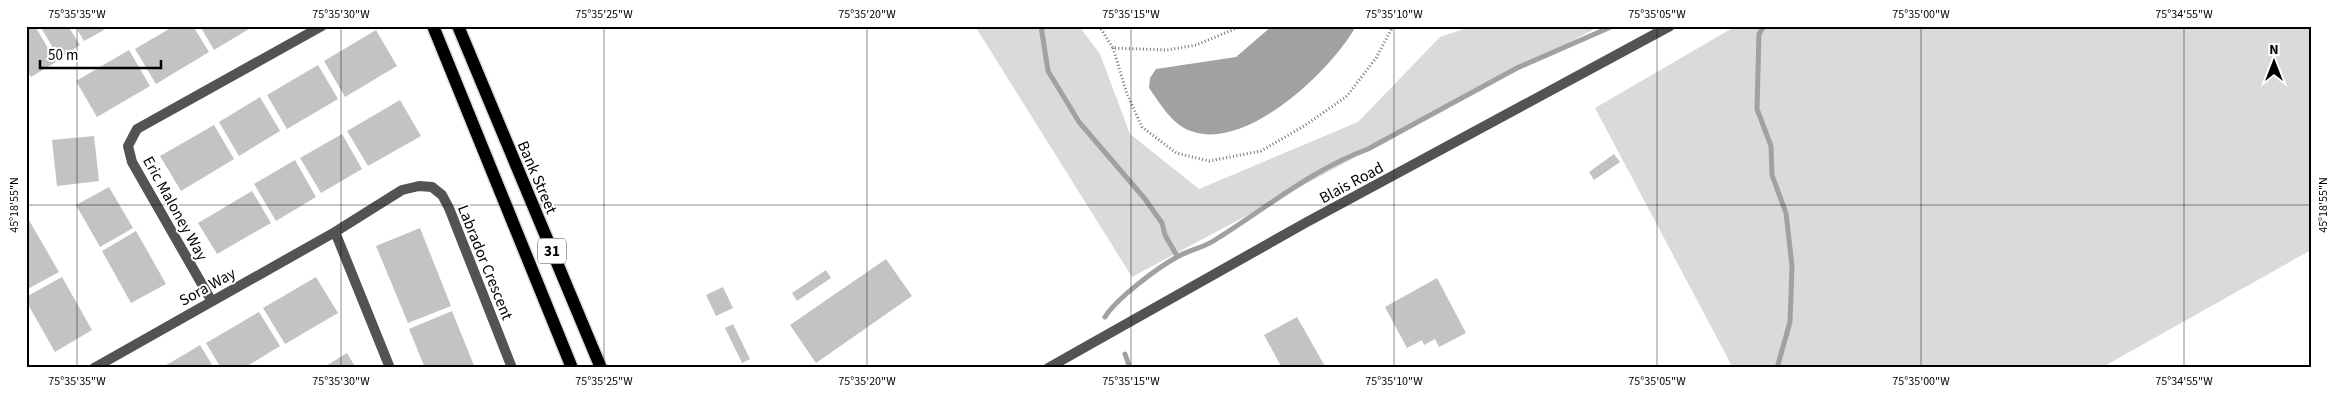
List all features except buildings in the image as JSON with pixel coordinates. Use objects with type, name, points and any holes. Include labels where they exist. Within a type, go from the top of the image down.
[{"type":"main road","name":"31","points":[[433,26],[572,368]]},
{"type":"main road","name":"Bank Street","points":[[458,26],[601,368]]},
{"type":"street","name":"Eric Maloney Way","points":[[211,300],[132,162],[128,146],[137,128],[322,26]]},
{"type":"street","name":"Blais Road","points":[[1048,368],[1307,222],[1670,26]]},
{"type":"street","name":"Labrador Crescent","points":[[335,232],[402,190],[419,186],[432,187],[442,196],[449,208],[512,368]]},
{"type":"street","name":"Sora Way","points":[[94,368],[211,300],[335,232]]},
{"type":"street","points":[[335,232],[390,368]]},
{"type":"path","points":[[1099,26],[1113,48],[1127,94],[1142,128],[1176,153],[1209,161],[1261,151],[1304,126],[1347,96],[1376,58],[1393,26]]},
{"type":"path","points":[[1113,48],[1166,50],[1196,45],[1242,26]]},
{"type":"shaded area","points":[[975,26],[1079,26],[1100,54],[1130,134],[1199,189],[1358,122],[1440,37],[1473,26],[1600,26],[1132,277]]},
{"type":"shaded area","points":[[1272,26],[1356,26],[1328,64],[1308,84],[1285,103],[1261,119],[1237,130],[1213,134],[1191,131],[1184,128],[1172,119],[1149,88],[1150,78],[1156,69],[1236,57]]},
{"type":"shaded area","points":[[1736,26],[2311,26],[2311,250],[2101,368],[1733,368],[1595,108]]},
{"type":"waterway","points":[[1041,26],[1048,71],[1079,122],[1145,199],[1162,223],[1165,235],[1177,256]]},
{"type":"waterway","points":[[1105,317],[1127,293],[1159,268],[1215,240],[1327,168],[1368,149],[1517,68],[1613,26]]},
{"type":"waterway","points":[[1764,26],[1759,34],[1757,109],[1771,146],[1772,175],[1786,213],[1792,266],[1790,322],[1777,368]]},
{"type":"waterway","points":[[1125,354],[1130,368]]}]
